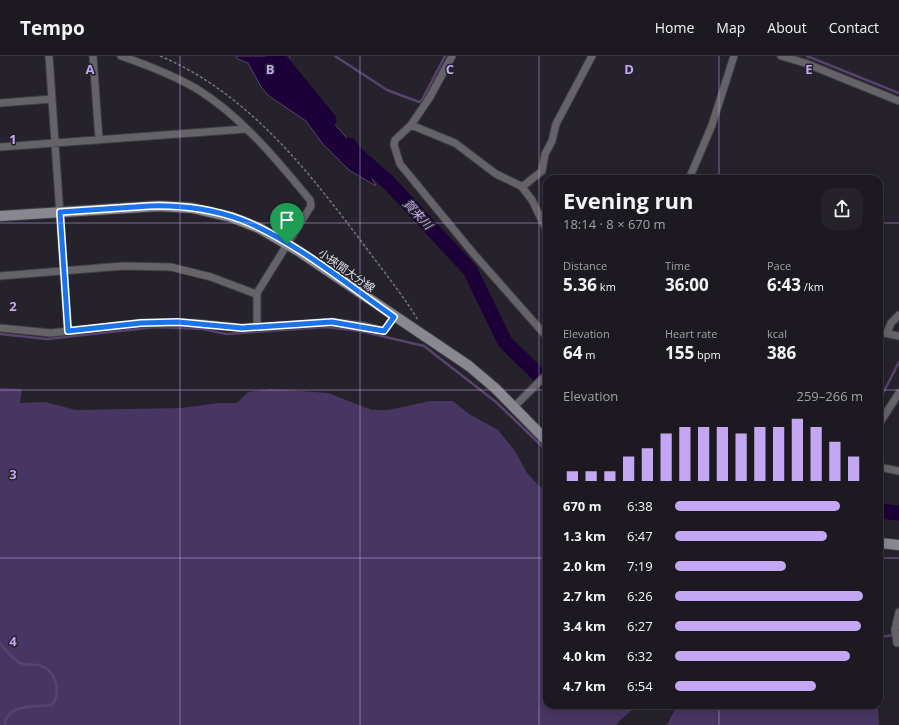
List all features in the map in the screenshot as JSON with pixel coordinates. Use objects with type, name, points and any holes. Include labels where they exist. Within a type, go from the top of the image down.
[{"type":"main road","name":"小挾間大分線","points":[[0,216],[154,206],[192,208],[240,220],[263,230],[287,244],[469,366],[495,388],[517,403],[543,436]]},
{"type":"main road","points":[[883,544],[899,545]]},
{"type":"street","points":[[49,56],[68,331]]},
{"type":"street","points":[[94,56],[99,140]]},
{"type":"street","points":[[121,56],[153,68],[196,89],[221,107],[246,129],[283,168],[311,201],[310,206],[256,294],[257,327]]},
{"type":"street","points":[[452,56],[430,97],[412,125],[396,140],[394,145],[402,168],[524,313],[543,333]]},
{"type":"street","points":[[522,187],[542,171],[545,154],[552,141],[556,124],[592,56]]},
{"type":"street","points":[[691,175],[712,126],[734,56]]},
{"type":"street","points":[[781,56],[805,63],[899,101]]},
{"type":"street","points":[[0,103],[52,99]]},
{"type":"street","points":[[412,125],[455,143],[496,174],[522,187],[532,200],[543,223]]},
{"type":"street","points":[[0,147],[246,129]]},
{"type":"street","points":[[0,276],[146,266],[171,267],[211,277],[256,294]]},
{"type":"street","points":[[887,333],[891,324],[899,315]]},
{"type":"street","points":[[0,328],[38,333],[68,331],[122,324],[160,322],[197,323],[231,328],[332,322],[359,325],[384,331],[394,317]]},
{"type":"street","points":[[883,332],[899,336]]},
{"type":"street","points":[[517,403],[543,378]]},
{"type":"street","points":[[883,418],[899,393]]},
{"type":"street","points":[[883,468],[899,471]]},
{"type":"street","points":[[897,643],[895,630],[899,612]]},
{"type":"shaded area","points":[[236,56],[266,56],[278,65],[287,56],[290,56],[283,70],[327,115],[357,150],[376,186],[349,170],[322,143],[306,121],[269,96],[261,87],[248,63],[238,59]]},
{"type":"shaded area","points":[[0,388],[22,389],[20,403],[45,402],[76,410],[182,408],[218,403],[237,403],[248,392],[271,389],[328,393],[372,410],[388,410],[431,401],[453,401],[469,414],[498,430],[515,451],[527,473],[543,490],[543,709],[633,709],[617,723],[618,725],[0,725]]},
{"type":"shaded area","points":[[675,709],[878,709],[879,725],[667,725]]},
{"type":"waterway","name":"賀来川","points":[[273,56],[281,61],[329,120]]},
{"type":"waterway","points":[[335,56],[387,90],[419,102],[422,100],[445,56]]},
{"type":"waterway","points":[[807,56],[899,93]]},
{"type":"waterway","name":"賀来川","points":[[349,145],[357,155],[390,184],[470,270],[505,342],[543,379]]},
{"type":"waterway","points":[[0,334],[47,339],[156,327],[203,329],[226,334],[326,327],[360,331],[424,346],[496,402],[543,447]]},
{"type":"waterway","points":[[883,393],[899,362]]},
{"type":"waterway","name":"賀来川","points":[[883,511],[899,513]]},
{"type":"waterway","points":[[883,636],[895,635]]},
{"type":"waterway","points":[[0,643],[11,656],[20,663],[44,667],[53,676],[57,687],[57,693],[52,705],[31,706],[16,710],[7,718],[5,725]]},
{"type":"route","points":[[149,206],[192,208],[222,214],[240,220],[267,232],[287,244],[394,317],[385,330],[332,322],[231,328],[197,323],[160,322],[122,324],[68,331],[60,212],[149,206]]}]
